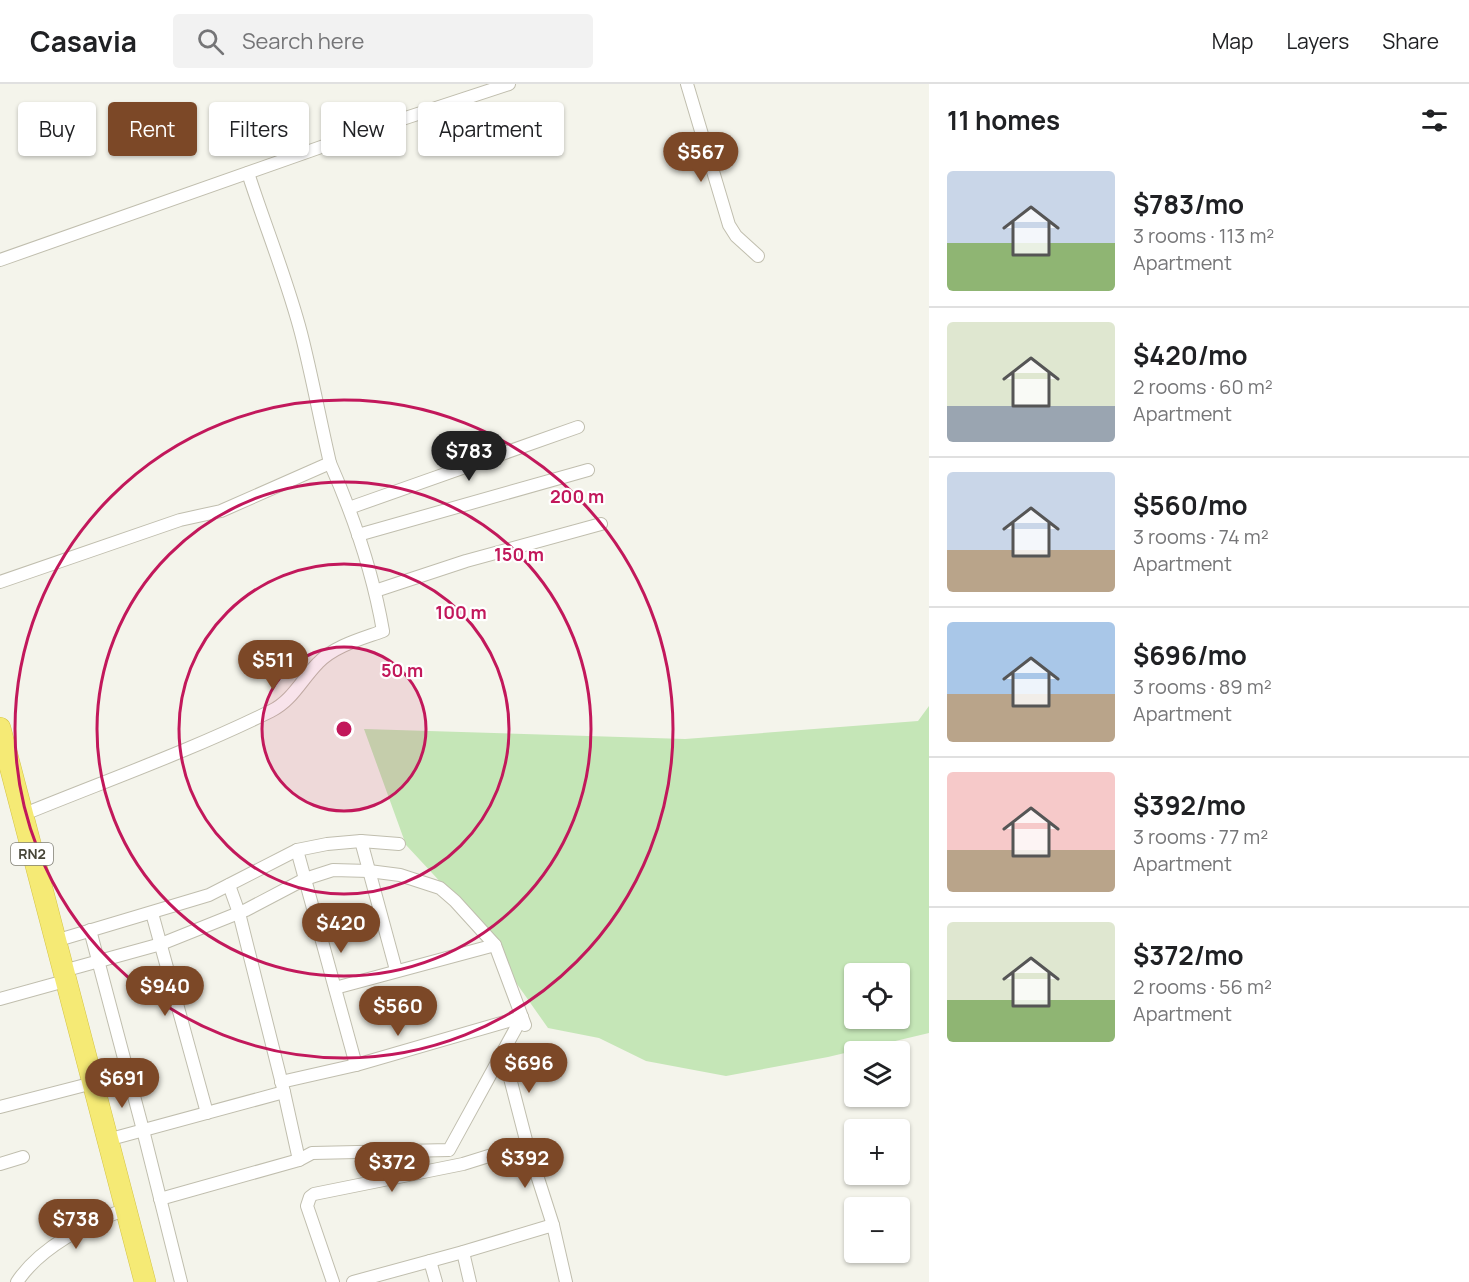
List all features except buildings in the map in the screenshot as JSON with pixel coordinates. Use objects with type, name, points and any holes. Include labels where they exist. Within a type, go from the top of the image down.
[{"type":"highway","name":"RN2","points":[[0,728],[145,1282]]},
{"type":"street","points":[[0,260],[375,128],[509,84]]},
{"type":"street","points":[[687,84],[729,225],[736,236],[758,256]]},
{"type":"street","points":[[22,815],[182,752],[273,711],[297,690],[318,662],[337,649],[383,631],[375,591],[358,535],[330,463],[301,333],[248,173]]},
{"type":"street","points":[[349,508],[578,427]]},
{"type":"street","points":[[0,582],[180,520],[221,511],[330,463]]},
{"type":"street","points":[[358,535],[588,470]]},
{"type":"street","points":[[375,591],[466,561],[601,524]]},
{"type":"street","points":[[55,941],[208,895],[275,859],[297,850],[361,841],[399,844]]},
{"type":"street","points":[[361,841],[396,970]]},
{"type":"street","points":[[297,850],[356,1065]]},
{"type":"street","points":[[0,999],[98,961],[161,944],[239,913],[305,879],[333,870],[369,871],[400,875],[440,888],[455,901],[495,945],[523,1021]]},
{"type":"street","points":[[229,885],[239,913],[299,1160]]},
{"type":"street","points":[[152,913],[207,1113]]},
{"type":"street","points":[[90,930],[181,1282]]},
{"type":"street","points":[[335,988],[495,945]]},
{"type":"street","points":[[160,1199],[299,1160],[312,1153],[449,1150],[503,1052],[523,1021]]},
{"type":"street","points":[[107,1140],[207,1113],[356,1065],[523,1021]]},
{"type":"street","points":[[503,1052],[527,1144],[553,1225],[566,1282]]},
{"type":"street","points":[[0,1107],[93,1083]]},
{"type":"street","points":[[333,1282],[307,1206],[310,1197],[314,1194],[463,1164],[527,1144]]},
{"type":"street","points":[[0,1164],[23,1157]]},
{"type":"street","points":[[17,1282],[44,1255],[67,1237],[97,1220],[126,1209]]},
{"type":"street","points":[[353,1282],[553,1225]]},
{"type":"street","points":[[463,1252],[470,1282]]},
{"type":"street","points":[[430,1261],[436,1282]]},
{"type":"green space","points":[[929,706],[929,1033],[895,1041],[844,1041],[844,1053],[726,1076],[646,1061],[599,1038],[548,1028],[459,902],[406,845],[364,729],[685,739],[918,721]]}]
